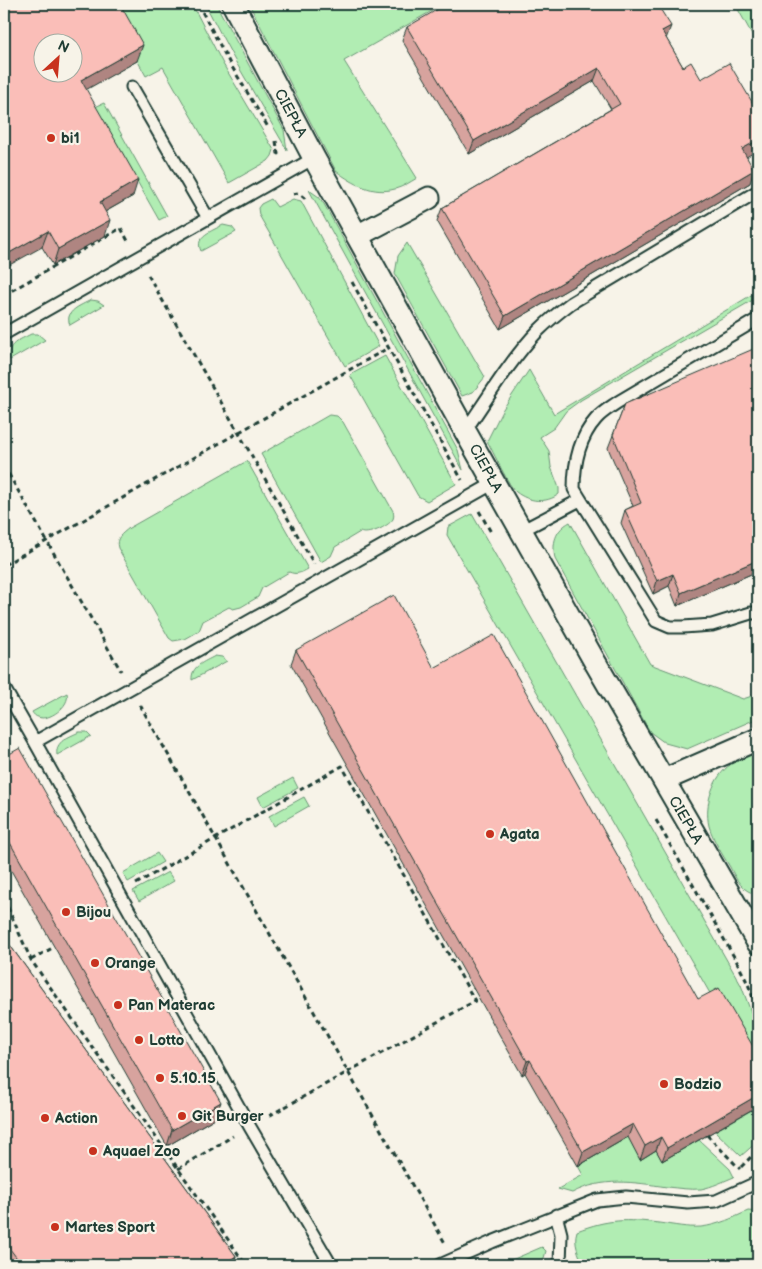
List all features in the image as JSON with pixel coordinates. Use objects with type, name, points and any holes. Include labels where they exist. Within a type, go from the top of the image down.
[{"type":"street","name":"CIEPŁA","points":[[233,4],[314,158],[494,483],[753,935],[758,958]]},
{"type":"street","points":[[357,236],[429,198]]},
{"type":"street","points":[[664,780],[758,739]]},
{"type":"lane","points":[[132,87],[208,218]]},
{"type":"lane","points":[[4,334],[314,158]]},
{"type":"lane","points":[[465,431],[520,353],[550,319],[571,303],[758,191]]},
{"type":"lane","points":[[758,319],[618,402],[596,418],[586,433],[578,454],[574,474],[574,489],[580,500],[656,621],[670,627],[712,625],[751,613],[758,613]]},
{"type":"lane","points":[[35,742],[494,483]]},
{"type":"lane","points":[[521,531],[580,500]]},
{"type":"lane","points":[[4,688],[250,1126],[331,1265]]},
{"type":"lane","points":[[440,1265],[556,1215],[597,1200],[626,1197],[688,1203],[716,1200],[758,1182]]},
{"type":"lane","points":[[556,1215],[561,1234],[560,1265]]},
{"type":"path","points":[[4,295],[121,228],[323,580]]},
{"type":"path","points":[[4,565],[388,348]]},
{"type":"path","points":[[4,466],[454,1259]]},
{"type":"path","points":[[120,893],[342,766],[475,1001],[250,1126],[178,1169]]},
{"type":"path","points":[[4,899],[31,960],[246,1265]]},
{"type":"path","points":[[31,960],[54,947]]},
{"type":"path","points":[[707,1135],[740,1169]]},
{"type":"green space","points":[[106,4],[192,4],[223,64],[274,150],[268,161],[229,183],[163,67],[146,76]]},
{"type":"green space","points":[[205,4],[216,4],[284,130],[287,150],[234,59]]},
{"type":"green space","points":[[249,4],[444,4],[344,61],[417,178],[398,188],[379,191],[357,184],[336,171]]},
{"type":"green space","points":[[735,4],[758,4],[758,45]]},
{"type":"green space","points":[[104,103],[167,216],[159,220],[95,107]]},
{"type":"green space","points":[[309,190],[319,197],[324,204],[458,450],[463,470]]},
{"type":"green space","points":[[271,199],[277,207],[293,199],[301,201],[379,346],[345,366],[259,215],[258,208],[261,204]]},
{"type":"green space","points":[[223,225],[232,227],[236,232],[201,251],[199,246],[202,238]]},
{"type":"green space","points":[[407,243],[485,377],[473,392],[462,396],[395,274],[398,256]]},
{"type":"green space","points":[[758,291],[758,297],[581,400],[566,411],[554,428],[540,437],[549,451],[551,467],[559,488],[559,494],[549,499],[538,501],[526,498],[513,489],[487,441],[503,409],[529,370],[554,414]]},
{"type":"green space","points":[[91,300],[98,301],[104,305],[70,325],[69,316],[71,313]]},
{"type":"green space","points":[[31,334],[38,334],[45,340],[10,360],[10,350],[14,343]]},
{"type":"green space","points":[[385,356],[456,484],[427,501],[418,496],[350,375]]},
{"type":"green space","points":[[329,415],[337,416],[343,422],[393,511],[394,516],[382,528],[367,533],[360,532],[335,547],[331,556],[321,562],[261,454]]},
{"type":"green space","points":[[247,461],[308,569],[299,573],[289,572],[262,588],[258,597],[241,607],[233,609],[229,607],[203,621],[199,631],[185,639],[173,641],[169,638],[118,548],[118,539],[129,528]]},
{"type":"green space","points":[[472,514],[741,985],[758,1031],[758,1077],[447,535],[448,527]]},
{"type":"green space","points":[[570,522],[650,664],[743,699],[755,695],[758,702],[758,718],[687,749],[665,743],[650,732],[555,559],[554,542],[556,537],[561,529]]},
{"type":"green space","points":[[215,656],[222,657],[227,661],[192,680],[192,675],[196,668]]},
{"type":"green space","points":[[67,693],[66,703],[53,715],[42,718],[32,712]]},
{"type":"green space","points":[[79,732],[87,732],[91,736],[57,755],[60,743]]},
{"type":"green space","points":[[758,750],[758,894],[748,891],[738,881],[715,842],[709,826],[708,809],[711,792],[719,776],[734,762]]},
{"type":"green space","points":[[293,778],[298,788],[263,807],[258,797]]},
{"type":"green space","points":[[304,797],[309,806],[274,826],[269,816]]},
{"type":"green space","points":[[157,853],[163,862],[128,882],[123,873]]},
{"type":"green space","points":[[168,872],[174,881],[139,901],[133,891]]},
{"type":"green space","points":[[758,1091],[758,1141],[741,1156],[715,1131],[757,1107]]},
{"type":"green space","points":[[628,1137],[640,1159],[656,1150],[662,1161],[699,1140],[730,1169],[734,1177],[701,1189],[618,1182],[595,1185],[572,1193],[558,1189],[583,1175],[578,1166]]},
{"type":"green space","points":[[748,1211],[758,1212],[758,1265],[583,1265],[576,1244],[577,1231],[608,1222],[637,1221],[701,1227],[731,1219]]},
{"type":"green space","points":[[542,1247],[546,1251],[539,1265],[500,1265]]},
{"type":"building","name":"bi1","points":[[4,4],[120,4],[143,45],[82,79],[82,32],[32,32],[32,82],[82,82],[138,180],[100,202],[110,220],[58,249],[48,231],[4,256]]},
{"type":"building","points":[[447,4],[657,4],[671,26],[662,31],[683,67],[691,62],[701,79],[729,63],[758,112],[758,140],[742,149],[754,170],[505,316],[442,208],[620,104],[599,68],[474,141],[407,27]]},
{"type":"building","points":[[758,347],[758,560],[681,593],[673,574],[657,581],[625,510],[641,503],[613,435],[625,404]]},
{"type":"building","name":"Agata","points":[[394,595],[434,668],[494,635],[698,999],[719,988],[758,1055],[758,1081],[756,1082],[758,1085],[758,1095],[667,1148],[661,1137],[645,1146],[633,1124],[583,1152],[530,1060],[527,1061],[296,650]]},
{"type":"building","points":[[20,748],[221,1102],[172,1130],[4,832],[4,757]]},
{"type":"building","points":[[4,933],[9,944],[236,1256],[223,1265],[22,1265],[4,1241]]},
{"type":"place","name":"bi1","points":[[51,138]]},
{"type":"place","name":"Agata","points":[[490,834]]},
{"type":"place","name":"Bijou","points":[[66,912]]},
{"type":"place","name":"Orange","points":[[95,963]]},
{"type":"place","name":"Pan Materac","points":[[118,1005]]},
{"type":"place","name":"Lotto","points":[[139,1040]]},
{"type":"place","name":"5.10.15","points":[[160,1078]]},
{"type":"place","name":"Bodzio","points":[[664,1084]]},
{"type":"place","name":"Git Burger","points":[[182,1116]]},
{"type":"place","name":"Action","points":[[45,1118]]},
{"type":"place","name":"Aquael Zoo","points":[[93,1151]]},
{"type":"place","name":"Martes Sport","points":[[55,1227]]}]
